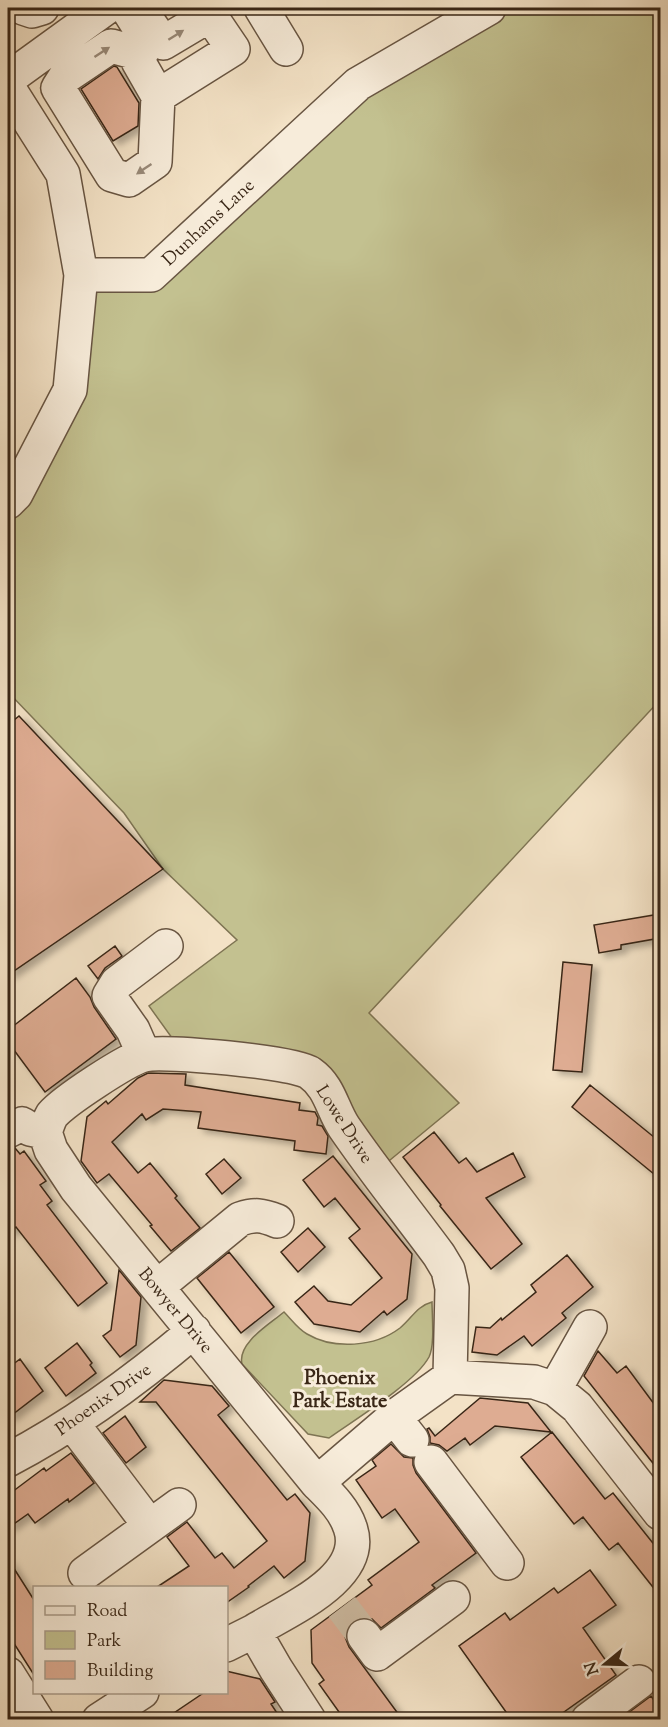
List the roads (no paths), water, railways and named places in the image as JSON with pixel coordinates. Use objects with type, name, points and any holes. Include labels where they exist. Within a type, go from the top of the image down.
[{"type":"street","points":[[22,8],[32,11],[42,8]]},
{"type":"street","points":[[8,79],[106,8]]},
{"type":"street","points":[[127,8],[147,40],[141,54],[138,61],[158,96],[155,162],[129,180],[112,175],[58,88],[65,77],[111,46],[141,54]]},
{"type":"street","points":[[139,8],[164,43],[210,15],[233,49],[158,96]]},
{"type":"street","points":[[261,8],[286,49]]},
{"type":"street","name":"Dunhams Lane","points":[[81,275],[151,275],[358,84],[489,8]]},
{"type":"street","points":[[8,87],[63,174],[81,275],[70,390],[16,494],[8,502]]},
{"type":"street","points":[[144,1055],[133,1030],[109,996],[117,983],[166,946]]},
{"type":"street","name":"Lowe Drive","points":[[20,1123],[51,1116],[67,1101],[115,1070],[144,1055],[172,1054],[282,1064],[310,1073],[331,1097],[342,1124],[448,1270],[452,1288],[450,1377]]},
{"type":"street","name":"Bowyer Drive","points":[[20,1123],[51,1150],[76,1188],[317,1483],[339,1506],[350,1527],[353,1539],[352,1552],[334,1596],[240,1638]]},
{"type":"street","points":[[157,1287],[240,1219],[263,1215],[277,1221]]},
{"type":"street","points":[[555,1389],[590,1328]]},
{"type":"street","name":"Phoenix Drive","points":[[8,1460],[72,1423],[155,1364],[194,1331]]},
{"type":"street","points":[[317,1483],[413,1440],[450,1377],[534,1382],[555,1389],[577,1407],[660,1513]]},
{"type":"street","points":[[72,1423],[150,1526]]},
{"type":"street","points":[[413,1440],[507,1563]]},
{"type":"street","points":[[85,1573],[179,1505]]},
{"type":"street","points":[[364,1636],[377,1654],[453,1598]]},
{"type":"street","points":[[240,1638],[276,1669],[309,1719]]},
{"type":"street","points":[[8,1674],[38,1719]]},
{"type":"street","points":[[588,1719],[639,1682]]},
{"type":"street","points":[[99,1719],[139,1694]]},
{"type":"tunnel","points":[[342,1607],[364,1636]]},
{"type":"district","name":"Phoenix Park Estate","points":[[340,1388]]}]
